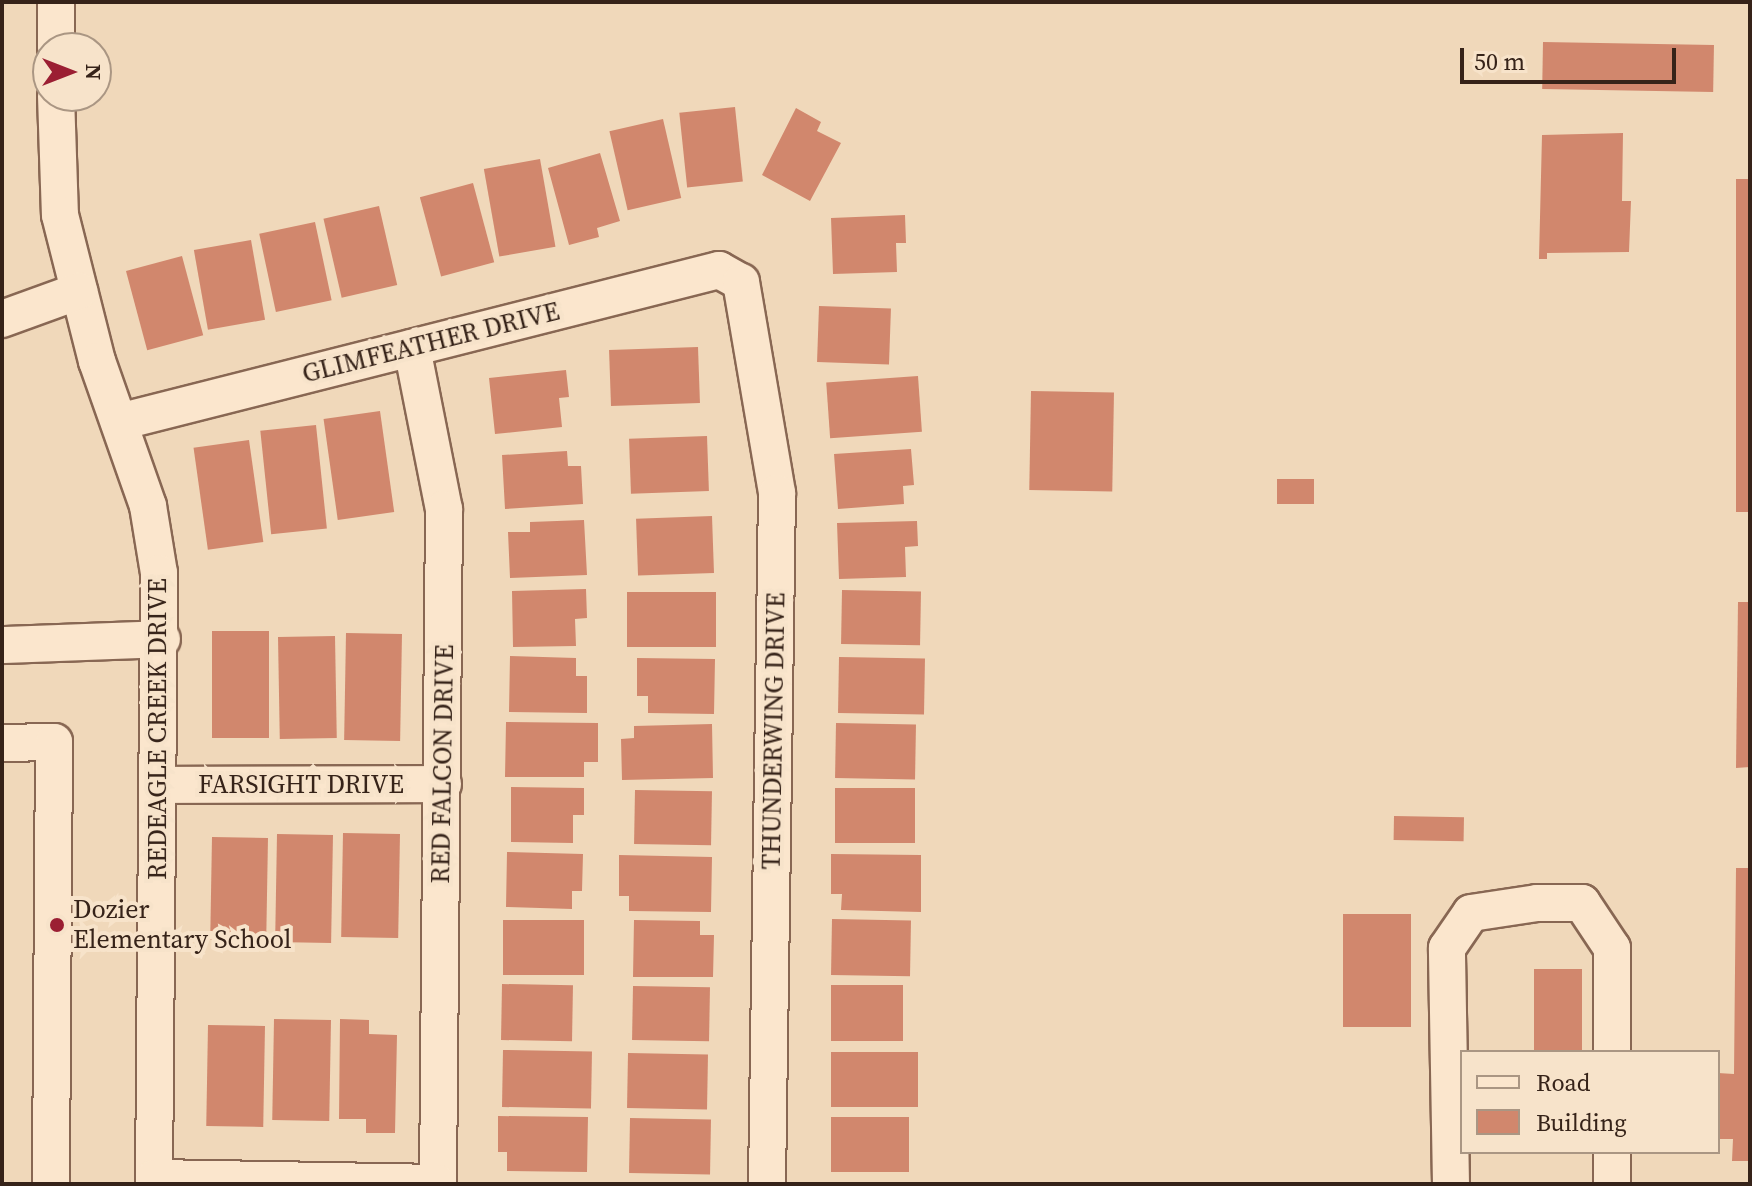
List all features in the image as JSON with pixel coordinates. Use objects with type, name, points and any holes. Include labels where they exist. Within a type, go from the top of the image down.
[{"type":"street","points":[[56,2],[56,32]]},
{"type":"street","name":"REDEAGLE CREEK DRIVE","points":[[57,112],[60,215],[79,291],[148,506],[162,639],[154,1181]]},
{"type":"street","name":"GLIMFEATHER DRIVE","points":[[119,422],[719,270],[741,282]]},
{"type":"street","name":"THUNDERWING DRIVE","points":[[741,282],[777,493],[767,1184]]},
{"type":"street","points":[[2,319],[79,291]]},
{"type":"street","name":"RED FALCON DRIVE","points":[[412,348],[444,509],[438,1183]]},
{"type":"street","points":[[2,645],[162,639]]},
{"type":"street","points":[[2,743],[54,742],[51,1184]]},
{"type":"street","name":"FARSIGHT DRIVE","points":[[160,785],[443,784]]},
{"type":"street","points":[[1451,1184],[1447,948],[1471,913],[1537,903],[1582,903],[1612,948],[1612,1050]]},
{"type":"street","points":[[1612,1154],[1612,1184]]},
{"type":"street","points":[[154,1181],[438,1183]]},
{"type":"building","points":[[1543,42],[1714,45],[1713,92],[1542,89]]},
{"type":"building","points":[[735,107],[743,182],[687,187],[679,113]]},
{"type":"building","points":[[796,108],[821,122],[817,131],[841,143],[810,201],[762,175]]},
{"type":"building","points":[[663,119],[681,198],[628,210],[609,131]]},
{"type":"building","points":[[1623,133],[1622,201],[1631,201],[1629,252],[1547,253],[1547,259],[1539,259],[1542,135]]},
{"type":"building","points":[[600,153],[620,221],[597,228],[599,237],[569,245],[548,168]]},
{"type":"building","points":[[540,159],[555,247],[499,257],[484,169]]},
{"type":"building","points":[[1736,179],[1750,179],[1750,512],[1736,512]]},
{"type":"building","points":[[473,183],[494,262],[441,276],[420,197]]},
{"type":"building","points":[[379,206],[397,285],[342,298],[323,219]]},
{"type":"building","points":[[905,215],[906,243],[896,243],[897,272],[833,274],[831,218]]},
{"type":"building","points":[[315,222],[332,300],[276,312],[259,234]]},
{"type":"building","points":[[251,240],[265,320],[208,330],[194,250]]},
{"type":"building","points":[[182,256],[203,335],[147,350],[126,271]]},
{"type":"building","points":[[819,306],[891,309],[889,364],[817,362]]},
{"type":"building","points":[[698,347],[700,403],[611,406],[609,350]]},
{"type":"building","points":[[566,370],[569,397],[559,398],[562,427],[495,434],[489,378]]},
{"type":"building","points":[[918,376],[922,432],[830,438],[826,382]]},
{"type":"building","points":[[1031,391],[1114,392],[1112,491],[1029,490]]},
{"type":"building","points":[[380,411],[394,512],[338,520],[324,419]]},
{"type":"building","points":[[316,425],[327,528],[271,534],[260,431]]},
{"type":"building","points":[[707,436],[709,491],[631,494],[629,439]]},
{"type":"building","points":[[249,440],[263,542],[208,550],[194,448]]},
{"type":"building","points":[[911,449],[914,485],[903,486],[904,504],[838,509],[834,454]]},
{"type":"building","points":[[567,451],[568,466],[581,466],[583,504],[505,509],[502,455]]},
{"type":"building","points":[[1277,479],[1314,479],[1314,504],[1277,504]]},
{"type":"building","points":[[712,516],[714,573],[638,576],[636,519]]},
{"type":"building","points":[[584,520],[587,575],[510,578],[508,532],[530,532],[530,522]]},
{"type":"building","points":[[917,521],[918,546],[905,547],[906,577],[839,579],[837,523]]},
{"type":"building","points":[[586,589],[587,618],[575,619],[576,646],[513,647],[512,591]]},
{"type":"building","points":[[842,590],[921,591],[920,645],[841,644]]},
{"type":"building","points":[[627,592],[716,592],[716,647],[627,647]]},
{"type":"building","points":[[1738,602],[1750,602],[1750,767],[1736,768]]},
{"type":"building","points":[[212,631],[269,631],[269,738],[212,738]]},
{"type":"building","points":[[346,633],[402,634],[400,741],[344,740]]},
{"type":"building","points":[[335,636],[337,738],[280,739],[278,637]]},
{"type":"building","points":[[510,656],[576,658],[576,676],[587,676],[587,713],[509,712]]},
{"type":"building","points":[[839,657],[925,659],[924,714],[838,713]]},
{"type":"building","points":[[637,658],[715,659],[714,714],[648,713],[648,696],[637,696]]},
{"type":"building","points":[[506,722],[598,723],[598,762],[584,762],[584,777],[505,777]]},
{"type":"building","points":[[836,723],[916,724],[915,779],[835,778]]},
{"type":"building","points":[[712,724],[713,778],[622,780],[621,739],[634,738],[634,726]]},
{"type":"building","points":[[511,787],[584,788],[584,815],[573,815],[573,843],[511,842]]},
{"type":"building","points":[[835,788],[915,788],[915,843],[835,843]]},
{"type":"building","points":[[635,790],[712,791],[711,845],[634,844]]},
{"type":"building","points":[[1394,816],[1464,817],[1464,841],[1394,840]]},
{"type":"building","points":[[343,833],[400,834],[398,938],[341,937]]},
{"type":"building","points":[[277,834],[333,835],[331,943],[275,942]]},
{"type":"building","points":[[212,837],[268,838],[266,941],[210,940]]},
{"type":"building","points":[[507,852],[583,854],[582,891],[572,891],[572,909],[506,907]]},
{"type":"building","points":[[831,854],[921,855],[921,912],[841,910],[842,894],[831,894]]},
{"type":"building","points":[[619,855],[712,857],[711,912],[629,911],[629,896],[619,896]]},
{"type":"building","points":[[1736,868],[1750,868],[1750,1161],[1732,1161],[1733,1139],[1720,1139],[1720,1073],[1734,1074]]},
{"type":"building","points":[[1343,914],[1411,914],[1411,1027],[1343,1027]]},
{"type":"building","points":[[832,919],[911,920],[910,976],[831,975]]},
{"type":"building","points":[[503,920],[584,920],[584,975],[503,975]]},
{"type":"building","points":[[634,920],[700,921],[700,935],[714,935],[713,977],[633,977]]},
{"type":"building","points":[[1534,969],[1582,969],[1582,1050],[1534,1050]]},
{"type":"building","points":[[502,984],[573,985],[572,1041],[501,1040]]},
{"type":"building","points":[[831,985],[903,985],[903,1041],[831,1041]]},
{"type":"building","points":[[633,986],[710,987],[709,1041],[632,1040]]},
{"type":"building","points":[[274,1019],[331,1020],[329,1121],[272,1120]]},
{"type":"building","points":[[340,1019],[369,1020],[369,1034],[397,1035],[395,1133],[366,1133],[366,1119],[339,1119]]},
{"type":"building","points":[[208,1025],[265,1026],[263,1127],[206,1126]]},
{"type":"building","points":[[503,1050],[592,1052],[591,1109],[502,1107]]},
{"type":"building","points":[[831,1052],[918,1052],[918,1107],[831,1107]]},
{"type":"building","points":[[628,1053],[708,1054],[707,1109],[627,1108]]},
{"type":"building","points":[[498,1116],[588,1117],[587,1172],[507,1171],[507,1152],[498,1152]]},
{"type":"building","points":[[831,1117],[909,1117],[909,1172],[831,1172]]},
{"type":"building","points":[[630,1118],[711,1119],[710,1174],[629,1173]]},
{"type":"place","name":"Dozier Elementary School","points":[[57,925]]}]
